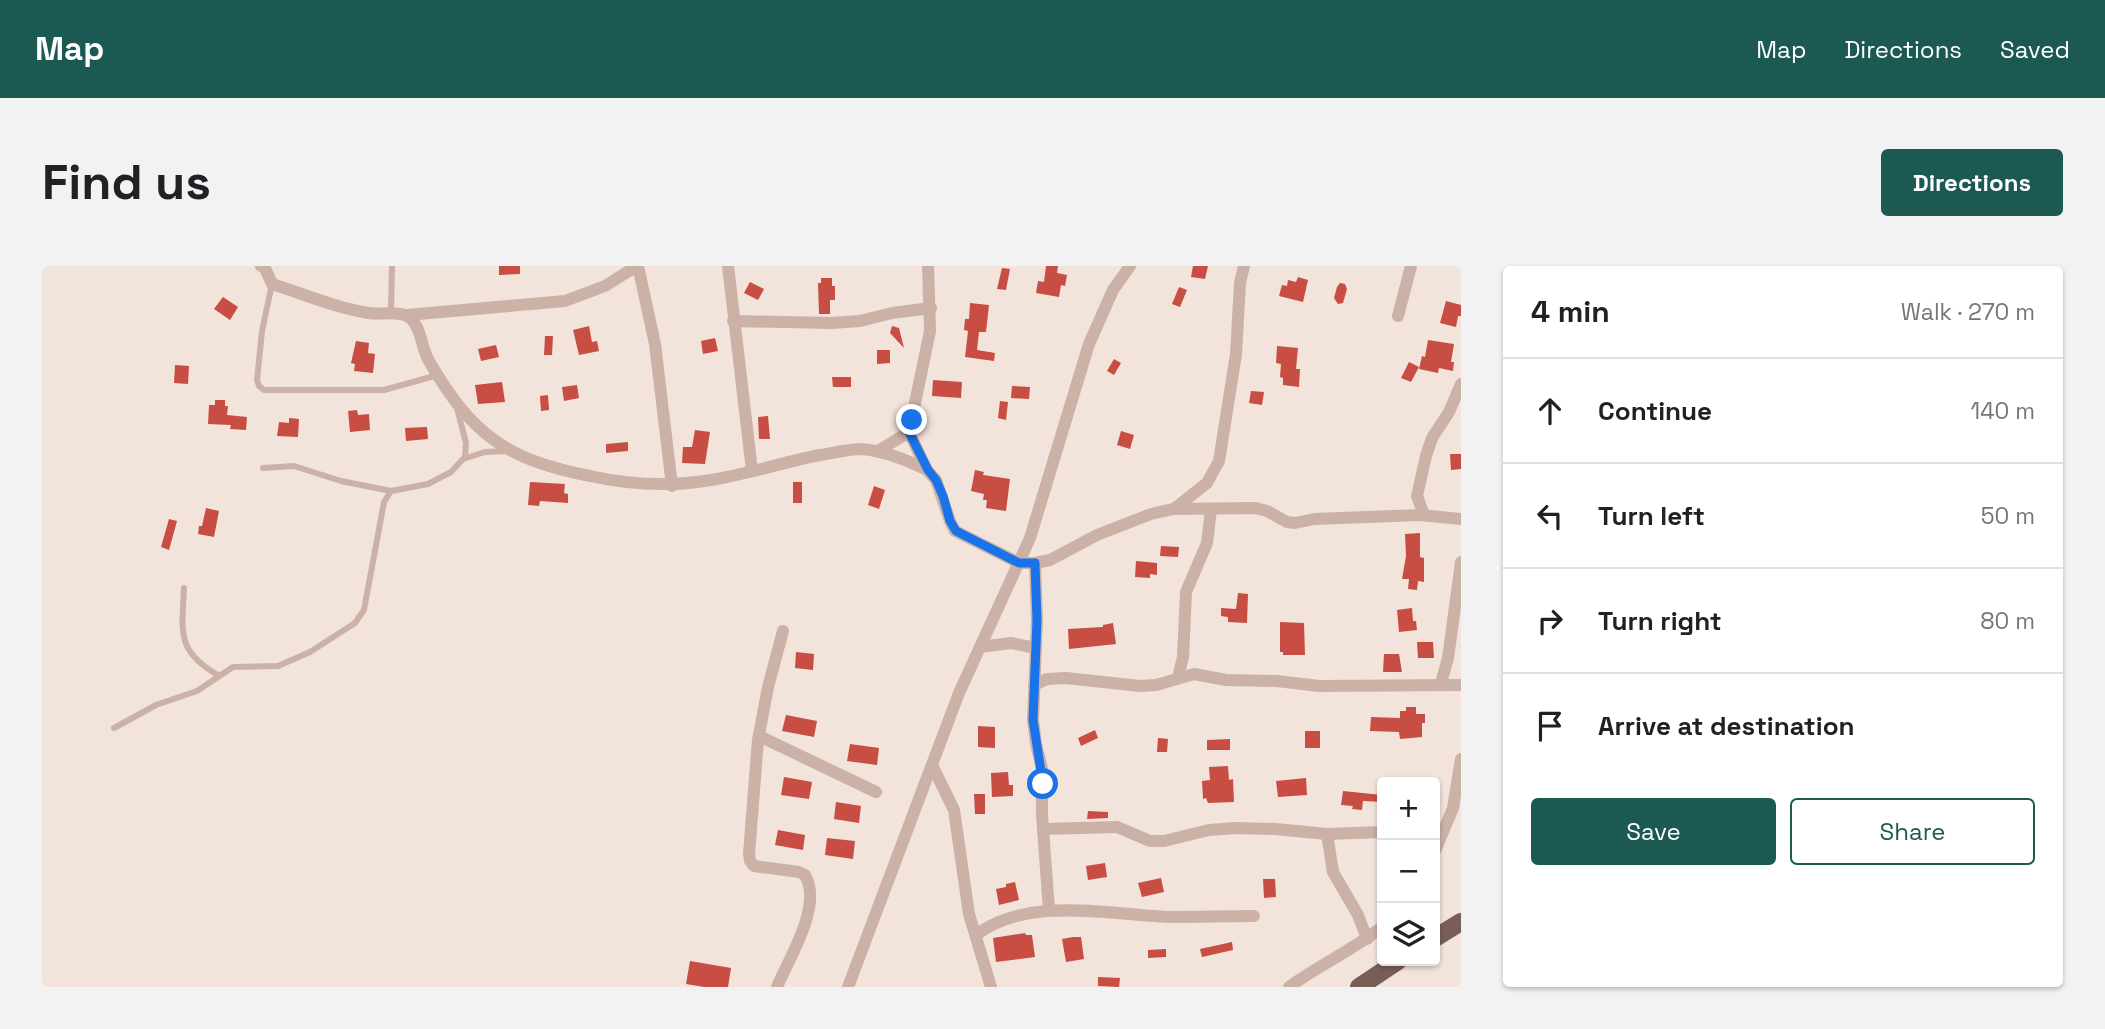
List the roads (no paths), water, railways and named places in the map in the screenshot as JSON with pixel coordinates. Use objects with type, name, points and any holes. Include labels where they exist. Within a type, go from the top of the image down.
[{"type":"main road","points":[[1440,935],[1461,922]]},
{"type":"main road","points":[[1359,987],[1390,966]]},
{"type":"street","points":[[261,266],[265,268],[272,284],[353,310],[407,315],[565,301],[605,286],[637,266],[655,344],[672,486]]},
{"type":"street","points":[[728,266],[752,471]]},
{"type":"street","points":[[928,266],[930,308],[927,352],[909,432],[936,480],[956,531],[1019,563],[1050,560],[1123,524],[1174,509],[1256,508],[1295,523],[1322,519],[1424,515],[1461,519]]},
{"type":"street","points":[[848,987],[959,693],[1030,538],[1089,344],[1113,290],[1130,266]]},
{"type":"street","points":[[1174,509],[1207,483],[1219,461],[1236,354],[1240,283],[1244,266]]},
{"type":"street","points":[[1398,316],[1411,266]]},
{"type":"street","points":[[733,321],[841,323],[930,308]]},
{"type":"street","points":[[407,315],[413,320],[427,359],[455,403],[483,433],[508,451],[541,465],[621,482],[672,486],[860,449],[878,451],[928,470]]},
{"type":"street","points":[[1424,515],[1417,496],[1428,450],[1432,438],[1454,403],[1461,384]]},
{"type":"street","points":[[878,451],[909,432]]},
{"type":"street","points":[[1178,678],[1183,657],[1186,592],[1207,543],[1210,509]]},
{"type":"street","points":[[1441,683],[1448,657],[1461,562]]},
{"type":"street","points":[[1035,563],[1037,620],[1033,720],[1042,769],[1049,910]]},
{"type":"street","points":[[777,987],[804,929],[810,895],[805,875],[754,866],[748,854],[759,736],[783,631]]},
{"type":"street","points":[[980,647],[1011,643],[1036,648]]},
{"type":"street","points":[[1034,685],[1047,680],[1066,678],[1140,686],[1156,685],[1194,674],[1227,680],[1278,681],[1342,687],[1441,683],[1461,685]]},
{"type":"street","points":[[759,736],[876,792]]},
{"type":"street","points":[[1440,830],[1453,808],[1461,759]]},
{"type":"street","points":[[932,765],[954,810],[969,914],[991,987]]},
{"type":"street","points":[[1043,829],[1117,827],[1150,841],[1236,828],[1327,834],[1377,832]]},
{"type":"street","points":[[1327,834],[1333,872],[1358,915],[1367,939]]},
{"type":"street","points":[[976,935],[999,921],[1049,910],[1174,917],[1254,916]]},
{"type":"street","points":[[1289,987],[1377,931]]},
{"type":"lane","points":[[391,314],[392,266]]},
{"type":"lane","points":[[272,284],[262,331],[257,380],[264,390],[384,390],[438,375]]},
{"type":"lane","points":[[455,403],[466,443],[463,459]]},
{"type":"lane","points":[[263,468],[294,466],[331,478],[391,491],[428,484],[444,477],[463,459],[485,452],[508,451]]},
{"type":"lane","points":[[114,728],[156,705],[197,691],[233,667],[282,665],[317,648],[355,623],[364,610],[384,502],[391,491]]},
{"type":"lane","points":[[184,588],[183,639],[195,659],[218,675]]}]
